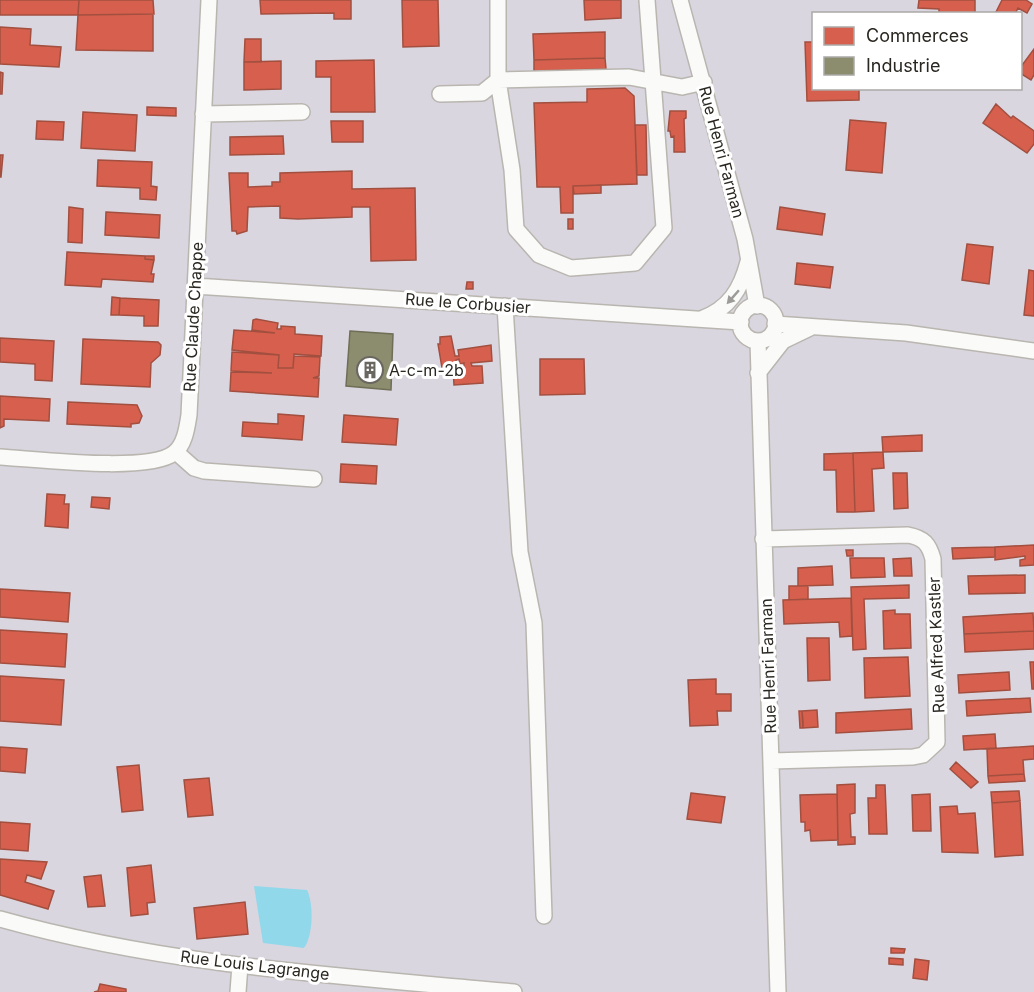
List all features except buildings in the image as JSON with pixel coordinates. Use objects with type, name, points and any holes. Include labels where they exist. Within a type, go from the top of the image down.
[{"type":"street","name":"Rue Claude Chappe","points":[[176,452],[184,439],[189,415],[208,0]]},
{"type":"street","points":[[498,0],[498,80],[512,170],[516,229],[538,255],[571,268],[634,263],[664,228],[646,0]]},
{"type":"street","name":"Rue Henri Farman","points":[[680,0],[704,82],[749,259],[757,306]]},
{"type":"street","points":[[440,94],[482,93],[498,80],[629,77],[682,87],[704,82]]},
{"type":"street","points":[[203,114],[302,112]]},
{"type":"street","points":[[698,320],[716,311],[734,297],[744,279],[749,259]]},
{"type":"street","name":"Rue le Corbusier","points":[[195,286],[741,322]]},
{"type":"street","points":[[505,306],[519,552],[534,623],[544,916]]},
{"type":"street","points":[[757,306],[771,311],[775,324],[769,337],[758,341],[746,337],[741,322],[746,311],[757,306]]},
{"type":"street","points":[[775,324],[906,333],[1034,351]]},
{"type":"street","points":[[758,373],[783,340],[813,327]]},
{"type":"street","name":"Rue Henri Farman","points":[[758,341],[778,992]]},
{"type":"street","points":[[0,457],[133,463],[151,462],[176,452],[194,468],[204,471],[314,479]]},
{"type":"street","name":"Rue Alfred Kastler","points":[[763,539],[919,537],[926,542],[933,559],[935,606],[939,735],[931,749],[924,755],[913,757],[771,761]]},
{"type":"street","name":"Rue Louis Lagrange","points":[[0,919],[51,932],[240,965],[514,992]]},
{"type":"street","points":[[238,992],[240,965]]},
{"type":"shaded area","points":[[0,0],[1034,0],[1034,992],[0,992]]},
{"type":"water","points":[[254,886],[307,890],[311,903],[312,920],[304,948],[263,943]]},
{"type":"place","name":"A-c-m-2b","points":[[370,370]]}]
